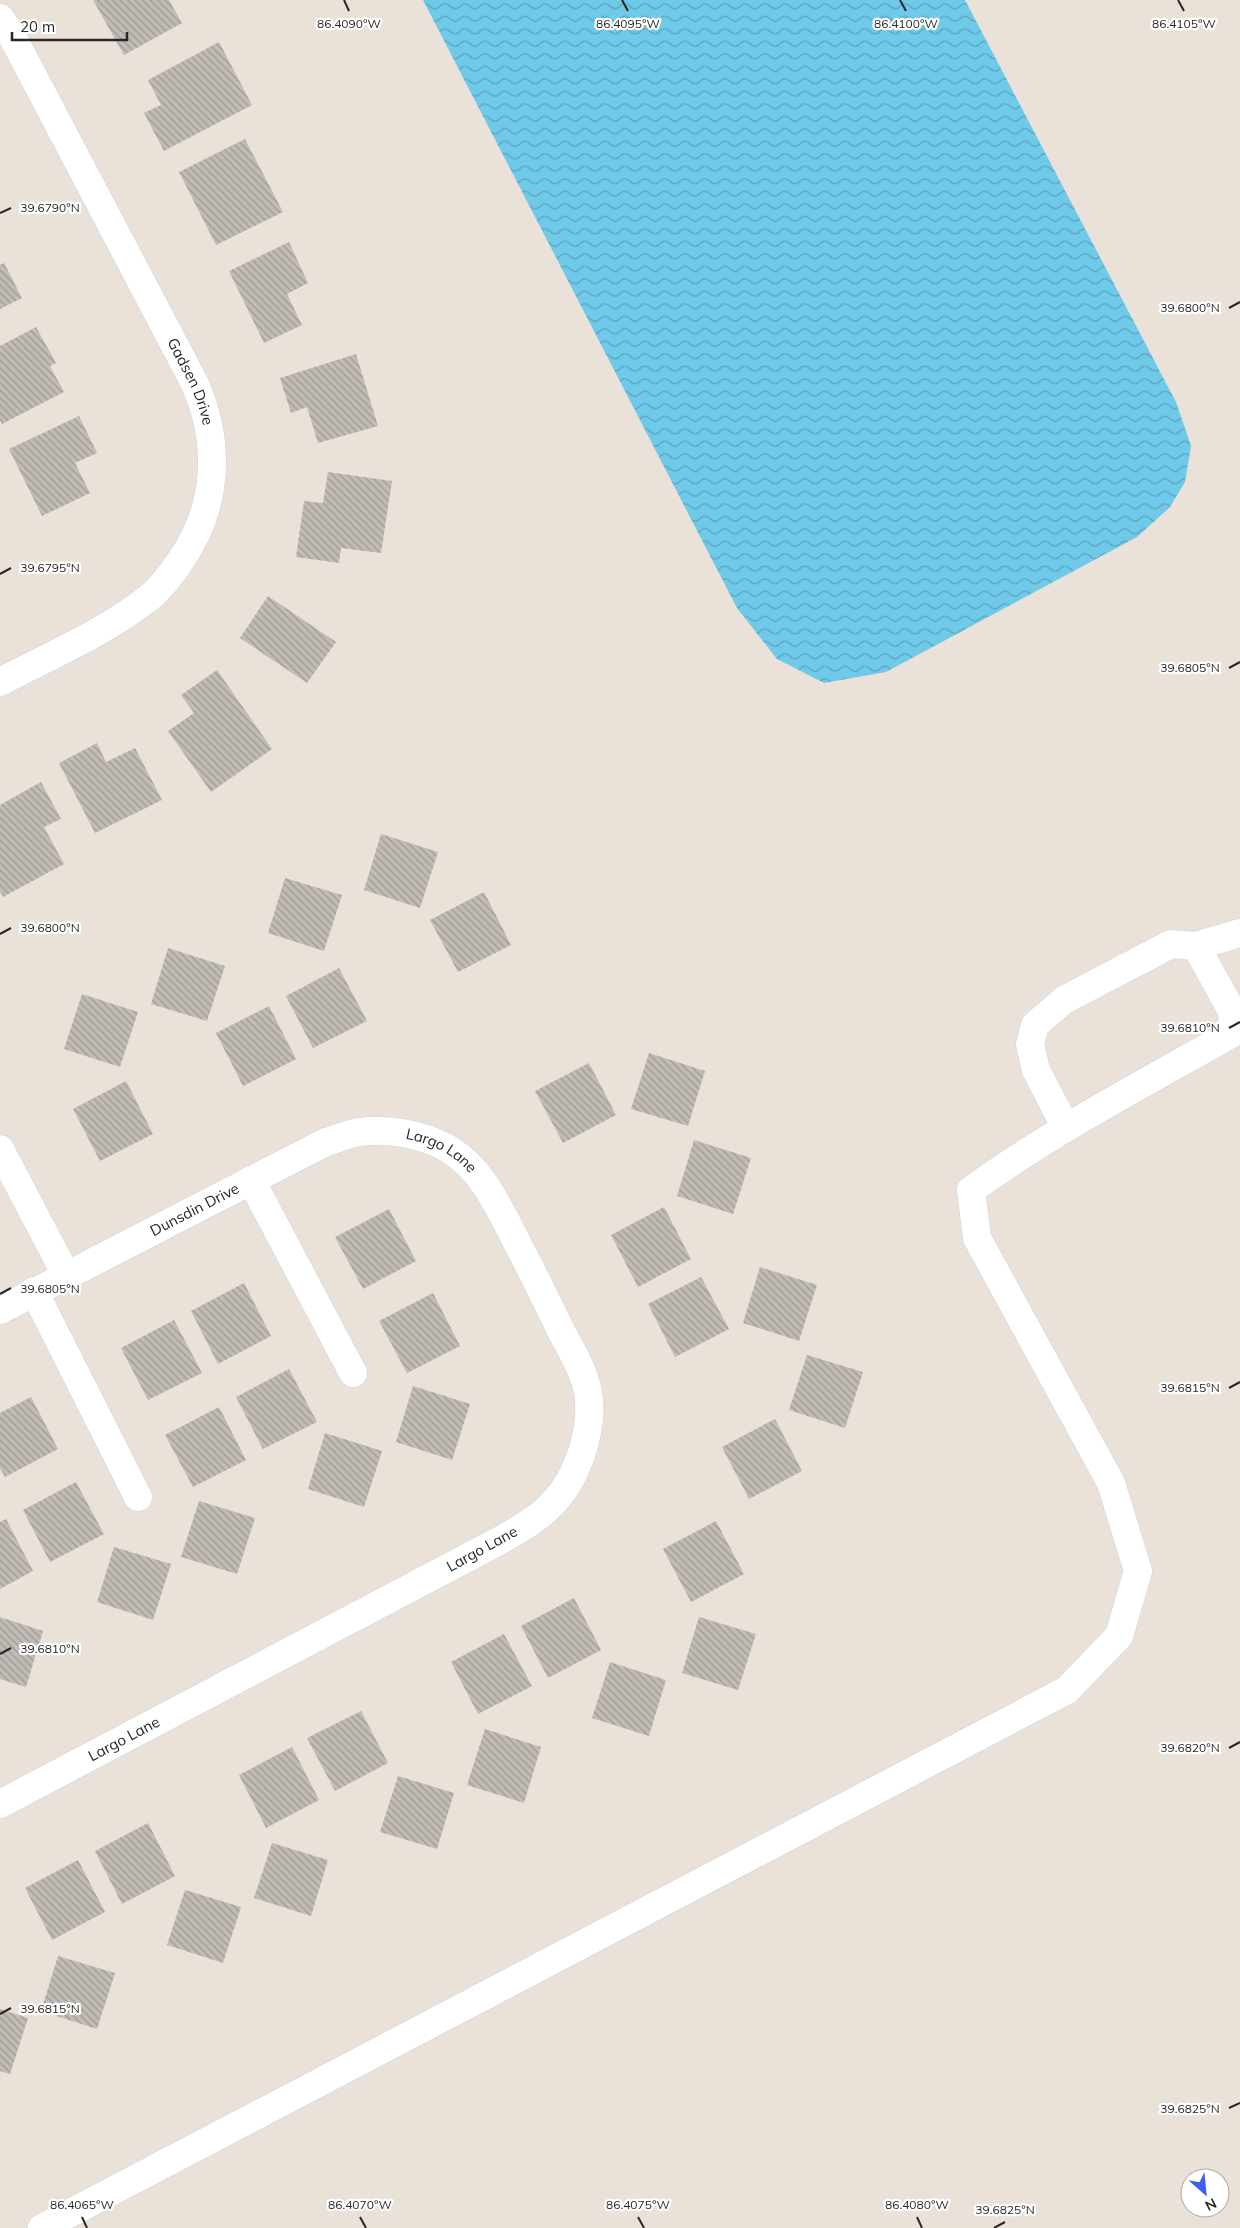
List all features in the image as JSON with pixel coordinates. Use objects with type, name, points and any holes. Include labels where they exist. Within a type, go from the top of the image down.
[{"type":"street","name":"Gadsen Drive","points":[[0,18],[11,34],[195,384],[210,433],[212,467],[209,501],[190,548],[170,575],[147,600],[119,619],[0,682]]},
{"type":"street","points":[[1066,1128],[1036,1070],[1030,1044],[1035,1025],[1064,1000],[1171,944],[1196,946],[1240,933]]},
{"type":"street","points":[[42,2228],[1067,1690],[1119,1636],[1138,1570],[1114,1492],[1111,1483],[977,1238],[971,1190],[1018,1155],[1231,1034],[1233,1013],[1196,946]]},
{"type":"street","name":"Dunsdin Drive","points":[[0,1310],[326,1142],[358,1132],[395,1132]]},
{"type":"street","name":"Largo Lane","points":[[0,1804],[499,1541],[534,1520],[554,1503],[569,1481],[578,1459],[589,1416],[588,1392],[580,1368],[531,1270],[480,1177],[462,1158],[446,1147],[422,1138],[395,1132]]},
{"type":"street","points":[[0,1149],[66,1275]]},
{"type":"street","points":[[251,1180],[353,1373]]},
{"type":"street","points":[[34,1292],[138,1497]]},
{"type":"water","points":[[423,0],[965,0],[1176,402],[1191,446],[1185,482],[1170,507],[1137,537],[886,672],[824,683],[777,659],[737,608]]},
{"type":"building","points":[[93,0],[169,0],[182,23],[124,55]]},
{"type":"building","points":[[219,42],[252,105],[164,151],[144,113],[161,105],[148,80]]},
{"type":"building","points":[[245,139],[283,212],[216,245],[179,172]]},
{"type":"building","points":[[289,242],[308,283],[287,294],[302,325],[264,343],[229,271]]},
{"type":"building","points":[[4,263],[22,298],[0,309],[0,265]]},
{"type":"building","points":[[36,327],[56,363],[50,366],[64,392],[2,424],[0,420],[0,346]]},
{"type":"building","points":[[356,354],[378,426],[318,443],[307,407],[291,413],[280,378]]},
{"type":"building","points":[[79,416],[97,453],[75,463],[90,493],[42,516],[9,449]]},
{"type":"building","points":[[328,472],[392,481],[381,553],[341,548],[339,563],[296,557],[304,501],[323,503]]},
{"type":"building","points":[[268,596],[336,642],[307,683],[240,638]]},
{"type":"building","points":[[217,670],[272,749],[211,792],[168,731],[194,713],[181,695]]},
{"type":"building","points":[[97,743],[106,762],[135,748],[162,800],[95,833],[59,763]]},
{"type":"building","points":[[41,782],[61,819],[44,827],[64,864],[3,897],[0,891],[0,805]]},
{"type":"building","points":[[381,834],[438,852],[420,908],[364,890]]},
{"type":"building","points":[[285,878],[342,895],[324,951],[268,933]]},
{"type":"building","points":[[484,892],[511,945],[458,972],[430,920]]},
{"type":"building","points":[[168,948],[225,966],[207,1021],[151,1004]]},
{"type":"building","points":[[339,968],[367,1021],[313,1048],[286,996]]},
{"type":"building","points":[[82,994],[138,1012],[120,1067],[64,1049]]},
{"type":"building","points":[[269,1006],[296,1059],[243,1086],[216,1033]]},
{"type":"building","points":[[649,1053],[705,1071],[688,1126],[631,1109]]},
{"type":"building","points":[[589,1063],[616,1115],[563,1143],[535,1091]]},
{"type":"building","points":[[126,1081],[153,1134],[100,1161],[73,1109]]},
{"type":"building","points":[[694,1140],[751,1158],[733,1214],[677,1196]]},
{"type":"building","points":[[664,1207],[691,1259],[638,1287],[611,1235]]},
{"type":"building","points":[[389,1209],[416,1261],[363,1289],[335,1237]]},
{"type":"building","points":[[760,1267],[817,1285],[799,1341],[743,1323]]},
{"type":"building","points":[[701,1277],[729,1329],[675,1357],[648,1304]]},
{"type":"building","points":[[244,1283],[271,1336],[218,1364],[191,1311]]},
{"type":"building","points":[[433,1293],[460,1346],[407,1373],[379,1321]]},
{"type":"building","points":[[174,1320],[202,1373],[148,1400],[121,1348]]},
{"type":"building","points":[[807,1355],[863,1372],[845,1428],[789,1410]]},
{"type":"building","points":[[289,1369],[317,1422],[263,1449],[236,1397]]},
{"type":"building","points":[[413,1386],[470,1404],[452,1460],[396,1442]]},
{"type":"building","points":[[31,1397],[58,1449],[5,1477],[0,1468],[0,1413]]},
{"type":"building","points":[[219,1407],[246,1460],[193,1487],[165,1435]]},
{"type":"building","points":[[775,1419],[802,1471],[749,1499],[722,1447]]},
{"type":"building","points":[[325,1433],[382,1451],[364,1507],[308,1489]]},
{"type":"building","points":[[76,1482],[104,1534],[50,1562],[23,1510]]},
{"type":"building","points":[[199,1501],[255,1518],[237,1574],[181,1557]]},
{"type":"building","points":[[6,1519],[33,1571],[0,1589],[0,1522]]},
{"type":"building","points":[[716,1521],[744,1574],[691,1602],[663,1549]]},
{"type":"building","points":[[114,1547],[171,1564],[153,1620],[97,1602]]},
{"type":"building","points":[[574,1598],[601,1650],[548,1678],[521,1626]]},
{"type":"building","points":[[0,1617],[43,1631],[26,1687],[0,1679]]},
{"type":"building","points":[[699,1617],[756,1634],[738,1690],[682,1673]]},
{"type":"building","points":[[504,1634],[532,1686],[478,1714],[451,1662]]},
{"type":"building","points":[[610,1662],[666,1680],[649,1736],[592,1718]]},
{"type":"building","points":[[361,1711],[388,1763],[335,1791],[307,1738]]},
{"type":"building","points":[[485,1729],[541,1747],[524,1803],[467,1785]]},
{"type":"building","points":[[292,1747],[319,1800],[266,1828],[239,1775]]},
{"type":"building","points":[[398,1776],[454,1793],[437,1849],[380,1832]]},
{"type":"building","points":[[148,1823],[175,1876],[122,1904],[95,1851]]},
{"type":"building","points":[[272,1843],[328,1860],[311,1916],[254,1898]]},
{"type":"building","points":[[78,1860],[105,1912],[52,1940],[25,1888]]},
{"type":"building","points":[[185,1890],[241,1907],[223,1963],[167,1945]]},
{"type":"building","points":[[58,1956],[115,1973],[97,2029],[41,2011]]},
{"type":"building","points":[[0,2009],[28,2018],[10,2074],[0,2071]]}]
